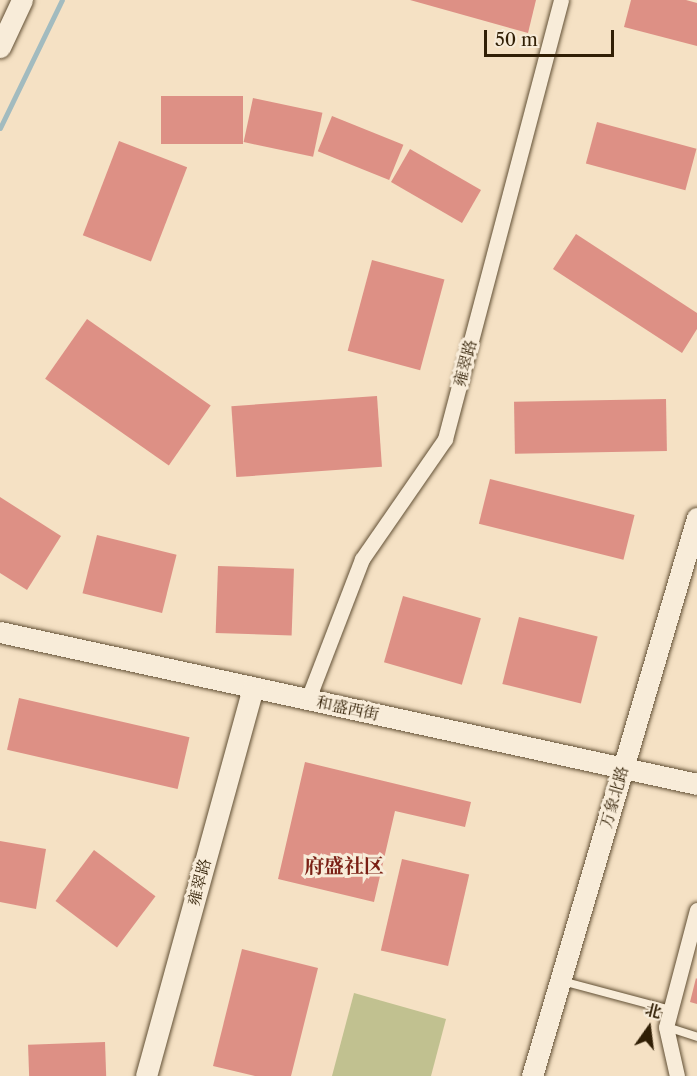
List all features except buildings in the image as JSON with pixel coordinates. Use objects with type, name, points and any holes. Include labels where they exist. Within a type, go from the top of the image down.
[{"type":"street","points":[[0,47],[22,0]]},
{"type":"street","name":"雍翠路","points":[[308,699],[362,559],[445,439],[561,0]]},
{"type":"street","name":"万象北路","points":[[532,1076],[697,518]]},
{"type":"street","name":"和盛西街","points":[[0,632],[697,784]]},
{"type":"street","name":"雍翠路","points":[[146,1076],[253,687]]},
{"type":"street","points":[[677,1076],[666,1027],[697,910]]},
{"type":"lane","points":[[560,981],[670,1010]]},
{"type":"lane","points":[[666,1027],[697,1037]]},
{"type":"green space","points":[[354,993],[446,1019],[431,1076],[332,1076]]},
{"type":"waterway","points":[[0,128],[62,0]]},
{"type":"district","name":"府盛社区","points":[[344,866]]}]
